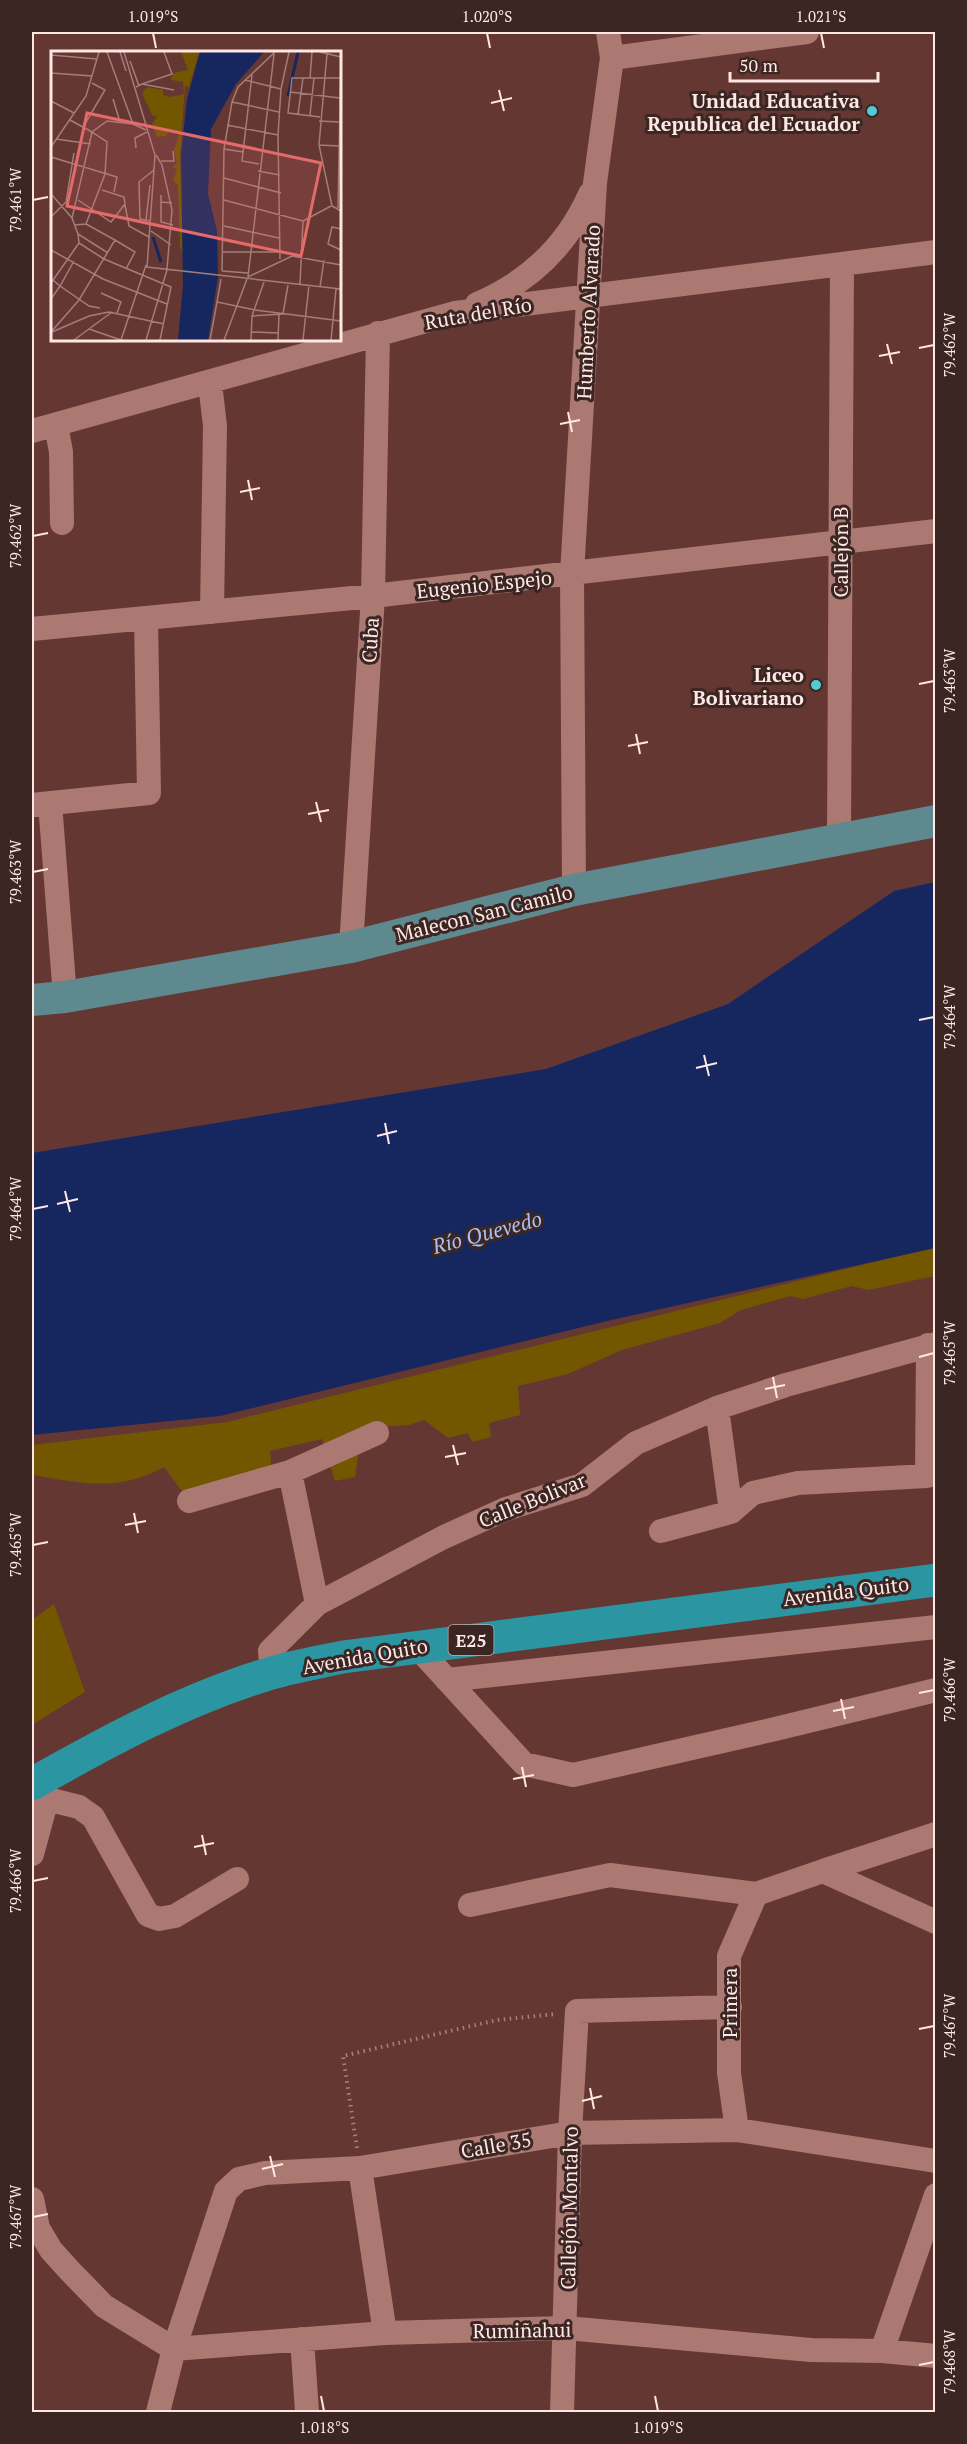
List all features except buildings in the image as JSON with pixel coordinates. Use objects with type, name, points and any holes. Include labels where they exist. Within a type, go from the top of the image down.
[{"type":"highway","name":"Avenida Quito","points":[[39,1788],[119,1736],[189,1703],[272,1673],[344,1657],[936,1580]]},
{"type":"main road","name":"Malecon San Camilo","points":[[32,1000],[65,997],[351,947],[574,890],[936,820]]},
{"type":"street","name":"Humberto Alvarado","points":[[574,890],[572,574],[595,183],[612,58],[608,32]]},
{"type":"street","points":[[612,58],[807,32]]},
{"type":"street","points":[[455,313],[490,298],[518,282],[542,263],[565,239],[580,218],[595,183]]},
{"type":"street","name":"Ruta del Río","points":[[32,431],[455,313],[936,252]]},
{"type":"street","name":"Callejón B","points":[[839,838],[842,265]]},
{"type":"street","name":"Cuba","points":[[351,947],[373,596],[378,333]]},
{"type":"street","points":[[210,383],[215,426],[212,612]]},
{"type":"street","points":[[56,425],[61,452],[62,523]]},
{"type":"street","name":"Eugenio Espejo","points":[[32,629],[373,596],[936,531]]},
{"type":"street","points":[[65,997],[41,804],[149,793],[146,619]]},
{"type":"street","points":[[662,1531],[731,1512],[753,1493],[798,1483],[927,1476],[932,1344]]},
{"type":"street","name":"Calle Bolivar","points":[[272,1673],[270,1651],[317,1604],[444,1537],[495,1514],[582,1485],[636,1443],[717,1408],[786,1385],[932,1344]]},
{"type":"street","points":[[717,1408],[731,1512]]},
{"type":"street","points":[[189,1501],[290,1472],[377,1433]]},
{"type":"street","points":[[290,1472],[317,1604]]},
{"type":"street","points":[[447,1680],[936,1627]]},
{"type":"street","points":[[417,1647],[524,1764],[573,1775],[936,1690]]},
{"type":"street","points":[[32,1854],[39,1788],[79,1807],[93,1817],[148,1915],[159,1919],[175,1916],[237,1879]]},
{"type":"street","points":[[471,1905],[610,1875],[756,1894],[936,1834]]},
{"type":"street","points":[[823,1871],[936,1922]]},
{"type":"street","name":"Primera","points":[[737,2130],[729,2073],[729,1956],[756,1894]]},
{"type":"street","points":[[577,2011],[730,2007]]},
{"type":"street","name":"Callejón Montalvo","points":[[562,2412],[570,2133],[577,2011]]},
{"type":"street","name":"Calle 35","points":[[174,2349],[226,2191],[239,2179],[265,2173],[360,2168],[570,2133],[737,2130],[936,2161]]},
{"type":"street","points":[[360,2168],[385,2333]]},
{"type":"street","points":[[882,2351],[936,2195]]},
{"type":"street","points":[[32,2199],[38,2228],[51,2250],[77,2278],[104,2306],[174,2349],[158,2412]]},
{"type":"street","name":"Rumiñahui","points":[[174,2349],[385,2333],[566,2328],[812,2350],[882,2351],[936,2356]]},
{"type":"street","points":[[302,2339],[307,2412]]},
{"type":"path","points":[[360,2168],[343,2056],[497,2020],[577,2011]]},
{"type":"shaded area","points":[[935,1247],[935,1276],[868,1290],[852,1286],[803,1299],[791,1296],[741,1310],[720,1323],[622,1350],[568,1374],[518,1386],[520,1415],[489,1423],[491,1437],[472,1442],[468,1433],[448,1438],[424,1420],[409,1425],[362,1428],[355,1477],[335,1481],[322,1439],[270,1451],[272,1475],[184,1494],[164,1467],[129,1481],[106,1484],[82,1483],[32,1475],[32,1445],[227,1422]]},
{"type":"shaded area","points":[[54,1604],[85,1692],[32,1725],[32,1620]]},
{"type":"water","name":"Río Quevedo","points":[[935,882],[935,1248],[607,1321],[220,1416],[32,1435],[32,1153],[546,1069],[728,1004],[894,891]]},
{"type":"place","name":"Unidad Educativa Republica del Ecuador","points":[[872,111]]},
{"type":"place","name":"Liceo Bolivariano","points":[[816,685]]}]
